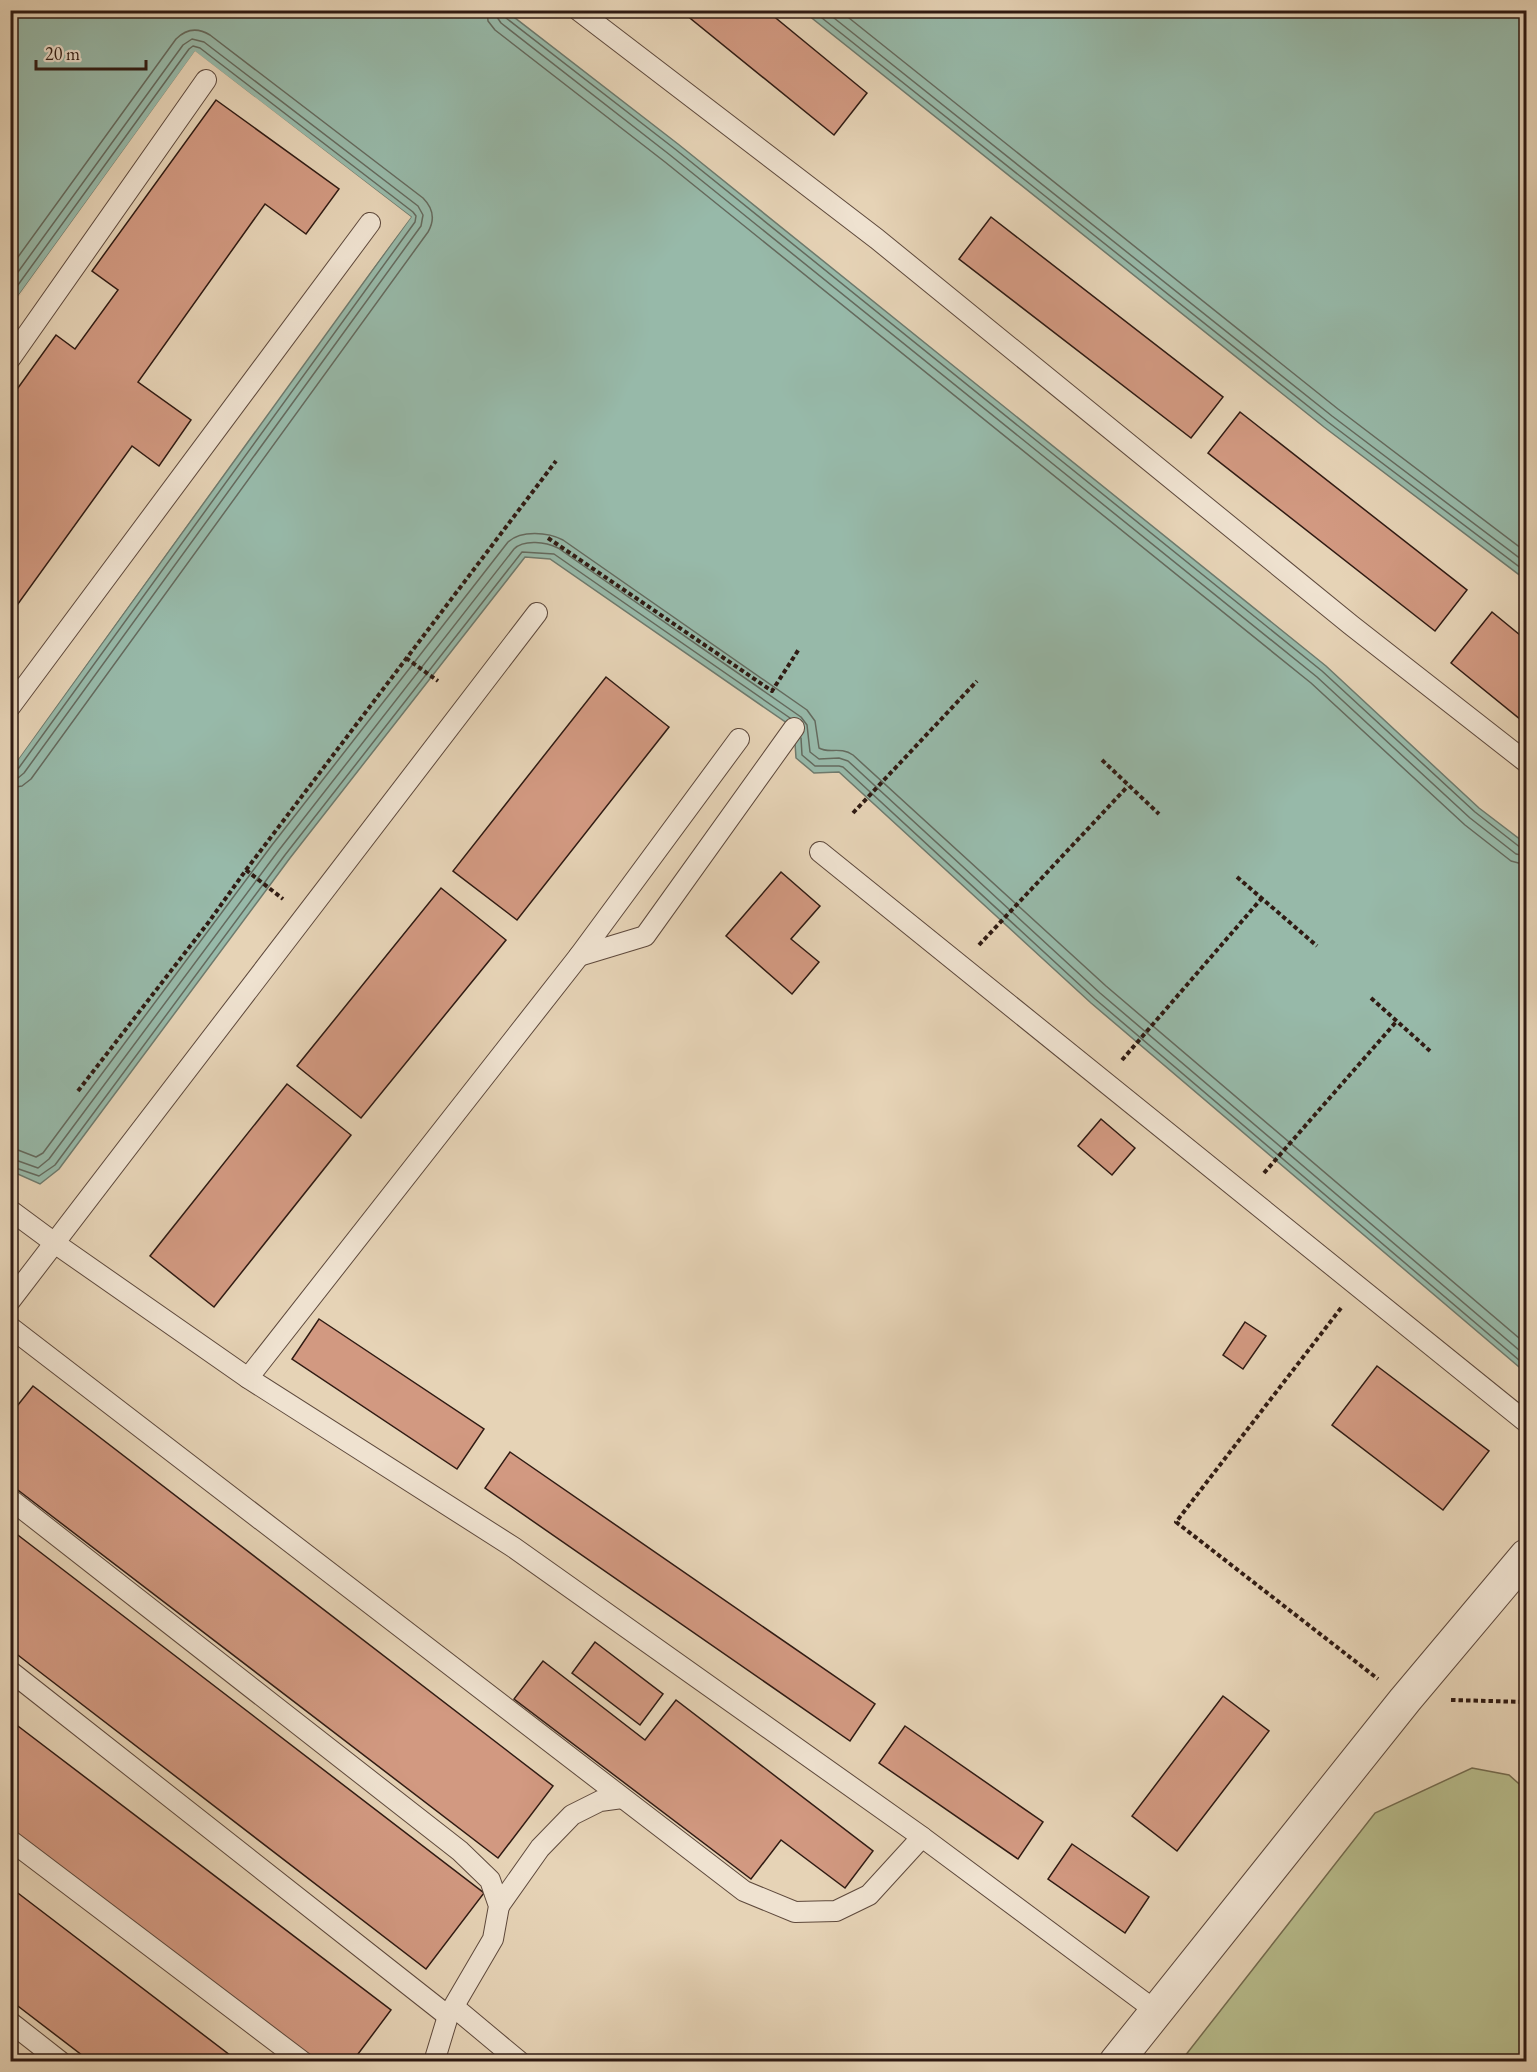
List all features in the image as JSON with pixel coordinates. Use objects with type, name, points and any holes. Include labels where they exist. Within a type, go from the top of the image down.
[{"type":"street","points":[[1116,2061],[1405,1700],[1527,1556]]},
{"type":"lane","points":[[578,10],[877,239],[1351,625],[1527,762]]},
{"type":"lane","points":[[10,359],[206,80]]},
{"type":"lane","points":[[10,707],[370,223]]},
{"type":"lane","points":[[10,1301],[56,1244],[537,613]]},
{"type":"lane","points":[[579,956],[645,936],[794,728]]},
{"type":"lane","points":[[248,1378],[579,956],[740,739]]},
{"type":"lane","points":[[820,852],[1527,1422]]},
{"type":"lane","points":[[10,1210],[248,1378],[513,1547],[922,1837],[1156,2011]]},
{"type":"lane","points":[[10,1327],[744,1891],[795,1912],[836,1911],[869,1895],[922,1837]]},
{"type":"lane","points":[[10,1499],[460,1851],[490,1880],[499,1906]]},
{"type":"lane","points":[[10,1671],[451,2011],[520,2061]]},
{"type":"lane","points":[[434,2061],[451,2011],[493,1939],[499,1906],[540,1848],[573,1815],[600,1802],[622,1798]]},
{"type":"lane","points":[[10,1840],[303,2061]]},
{"type":"lane","points":[[10,2022],[61,2061]]},
{"type":"path","points":[[78,1091],[208,923],[556,461]]},
{"type":"path","points":[[548,538],[772,691],[799,649]]},
{"type":"path","points":[[406,658],[438,681]]},
{"type":"path","points":[[853,813],[977,681]]},
{"type":"path","points":[[1102,760],[1159,814]]},
{"type":"path","points":[[960,965],[1128,786]]},
{"type":"path","points":[[246,870],[292,906]]},
{"type":"path","points":[[1237,877],[1317,946]]},
{"type":"path","points":[[1104,1081],[1262,898]]},
{"type":"path","points":[[1371,998],[1430,1051]]},
{"type":"path","points":[[1245,1195],[1396,1022]]},
{"type":"path","points":[[1358,1286],[1176,1522],[1405,1700],[1527,1702]]},
{"type":"green space","points":[[1472,1768],[1509,1775],[1526,1790],[1526,2061],[1181,2061],[1375,1813]]},
{"type":"water","points":[[11,11],[506,11],[678,144],[1326,666],[1479,808],[1526,844],[1526,1372],[1091,1003],[839,772],[814,773],[796,758],[794,728],[550,559],[525,557],[290,858],[59,1169],[40,1184],[11,1171],[11,769],[411,217],[195,52],[11,306]]},
{"type":"water","points":[[803,11],[1526,11],[1526,580],[1324,427]]},
{"type":"pier","points":[[195,51],[411,217],[334,320],[11,769],[10,764],[407,218],[195,56],[10,309]]},
{"type":"building","points":[[680,10],[766,10],[867,93],[834,135]]},
{"type":"building","points":[[216,100],[339,189],[306,234],[265,204],[138,382],[191,420],[159,466],[132,446],[10,615],[10,399],[56,335],[75,349],[118,290],[92,271]]},
{"type":"building","points":[[991,217],[1223,397],[1191,438],[959,259]]},
{"type":"building","points":[[1240,412],[1467,590],[1435,631],[1208,453]]},
{"type":"building","points":[[1492,612],[1526,640],[1526,724],[1451,663]]},
{"type":"building","points":[[606,677],[669,727],[517,920],[453,871]]},
{"type":"building","points":[[781,872],[820,906],[791,939],[819,962],[792,994],[726,936]]},
{"type":"building","points":[[441,888],[506,940],[361,1118],[297,1066]]},
{"type":"building","points":[[287,1084],[351,1135],[214,1307],[150,1256]]},
{"type":"building","points":[[1101,1119],[1135,1148],[1112,1175],[1078,1146]]},
{"type":"building","points":[[319,1319],[484,1429],[457,1469],[292,1359]]},
{"type":"building","points":[[1245,1322],[1266,1336],[1243,1369],[1223,1355]]},
{"type":"building","points":[[1377,1366],[1489,1451],[1443,1510],[1332,1425]]},
{"type":"building","points":[[33,1386],[553,1786],[498,1858],[10,1484],[10,1415]]},
{"type":"building","points":[[510,1452],[875,1704],[850,1741],[485,1488]]},
{"type":"building","points":[[10,1529],[484,1893],[426,1969],[10,1649]]},
{"type":"building","points":[[595,1642],[663,1694],[640,1725],[572,1673]]},
{"type":"building","points":[[543,1661],[645,1740],[676,1700],[873,1851],[845,1888],[781,1840],[751,1879],[514,1699]]},
{"type":"building","points":[[1223,1696],[1269,1731],[1177,1851],[1132,1816]]},
{"type":"building","points":[[10,1720],[391,2010],[352,2062],[313,2062],[10,1830]]},
{"type":"building","points":[[905,1726],[1043,1822],[1018,1859],[879,1763]]},
{"type":"building","points":[[1072,1844],[1149,1897],[1125,1933],[1048,1879]]},
{"type":"building","points":[[10,1887],[239,2062],[91,2062],[10,2000]]},
{"type":"building","points":[[10,2049],[26,2062],[10,2062]]}]
